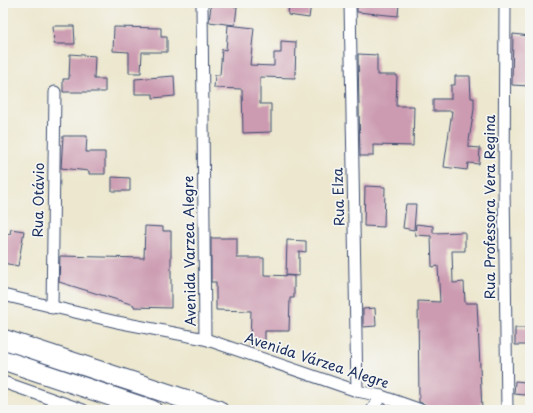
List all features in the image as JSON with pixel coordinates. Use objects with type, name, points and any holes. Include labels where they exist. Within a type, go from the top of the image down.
[{"type":"highway","points":[[3,339],[218,410]]},
{"type":"highway","points":[[3,360],[152,410]]},
{"type":"street","name":"Rua Elza","points":[[350,3],[352,201],[356,265],[357,391]]},
{"type":"street","name":"Rua Professora Vera Regina","points":[[505,3],[504,193],[507,410]]},
{"type":"street","name":"Avenida Varzea Alegre","points":[[3,295],[52,308],[205,339],[202,4]]},
{"type":"street","name":"Rua Otávio","points":[[52,308],[55,92]]},
{"type":"street","name":"Avenida Várzea Alegre","points":[[205,339],[357,391],[381,396],[421,410]]},
{"type":"street","points":[[3,382],[83,410]]},
{"type":"street","points":[[372,410],[381,396]]},
{"type":"building","points":[[289,3],[311,3],[309,18],[288,15]]},
{"type":"building","points":[[357,3],[399,3],[398,16],[357,12]]},
{"type":"building","points":[[211,5],[237,7],[235,25],[209,22]]},
{"type":"building","points":[[228,25],[254,28],[250,65],[274,66],[274,53],[281,53],[281,41],[296,42],[295,78],[260,77],[260,104],[271,104],[271,132],[243,133],[242,89],[214,88],[215,75],[220,75],[222,49],[226,50]]},
{"type":"building","points":[[53,26],[74,26],[75,44],[54,44]]},
{"type":"building","points":[[114,27],[161,28],[161,37],[167,37],[167,52],[142,52],[141,73],[129,73],[129,52],[113,51]]},
{"type":"building","points":[[513,34],[530,36],[530,86],[512,85]]},
{"type":"building","points":[[70,54],[95,56],[94,79],[105,79],[105,92],[63,92],[63,79],[69,79]]},
{"type":"building","points":[[358,54],[377,55],[377,75],[397,75],[396,106],[414,106],[413,146],[373,145],[373,156],[360,156]]},
{"type":"building","points":[[174,76],[175,96],[153,98],[153,94],[135,94],[135,79]]},
{"type":"building","points":[[455,76],[470,76],[471,98],[474,98],[474,109],[468,147],[480,148],[479,164],[468,163],[467,170],[444,167],[452,111],[433,111],[433,99],[451,99],[451,85],[455,85]]},
{"type":"building","points":[[63,136],[87,136],[86,152],[105,152],[105,174],[89,174],[89,171],[61,168]]},
{"type":"building","points":[[112,177],[130,178],[130,191],[112,191]]},
{"type":"building","points":[[365,186],[385,187],[384,227],[364,226]]},
{"type":"building","points":[[406,204],[416,204],[414,230],[403,228]]},
{"type":"building","points":[[416,224],[433,226],[433,233],[465,232],[465,251],[452,251],[453,283],[464,282],[465,303],[477,303],[482,410],[438,410],[419,402],[418,301],[440,302],[438,266],[432,267],[431,236],[415,235]]},
{"type":"building","points":[[145,226],[163,227],[163,231],[171,231],[171,308],[134,307],[134,305],[59,282],[60,256],[144,258]]},
{"type":"building","points":[[11,229],[24,231],[18,266],[3,263],[3,232],[10,234]]},
{"type":"building","points":[[211,238],[237,238],[237,258],[264,258],[264,275],[294,276],[294,298],[290,298],[289,331],[265,331],[265,346],[250,346],[251,311],[216,310],[216,282],[211,282]]},
{"type":"building","points":[[287,240],[306,241],[306,252],[299,251],[299,276],[286,275]]},
{"type":"building","points":[[375,308],[376,326],[363,327],[363,309]]},
{"type":"building","points":[[515,328],[530,328],[530,340],[528,340],[528,345],[515,345]]},
{"type":"building","points":[[515,381],[526,382],[525,395],[514,394]]}]
